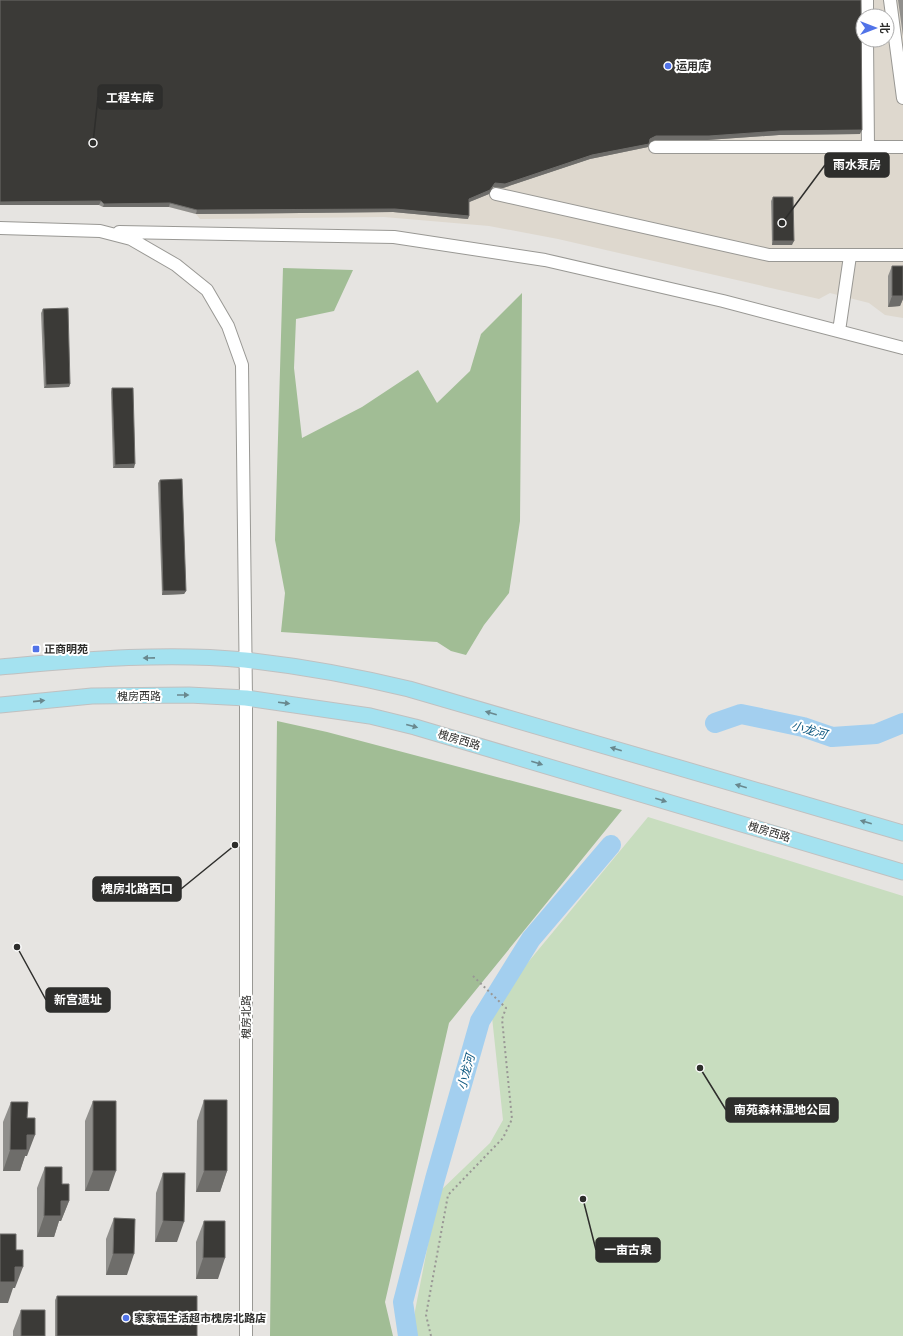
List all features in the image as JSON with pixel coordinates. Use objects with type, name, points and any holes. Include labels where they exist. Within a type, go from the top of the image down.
[{"type":"main road","points":[[0,667],[131,658],[178,657],[244,660],[352,676],[409,689],[903,833]]},
{"type":"main road","name":"槐房西路","points":[[0,705],[92,696],[189,695],[246,698],[370,716],[415,727],[903,872]]},
{"type":"street","points":[[890,0],[903,98]]},
{"type":"street","points":[[867,48],[868,147]]},
{"type":"street","points":[[655,147],[903,147]]},
{"type":"street","points":[[496,194],[768,254],[850,256],[903,255]]},
{"type":"street","points":[[0,228],[394,237],[545,260],[723,301],[903,348]]},
{"type":"street","name":"槐房北路","points":[[100,231],[131,239],[176,265],[207,290],[228,326],[242,364],[244,660],[246,698],[246,1336]]},
{"type":"street","points":[[839,331],[850,256]]},
{"type":"path","points":[[430,1336],[426,1315],[448,1195],[503,1138],[512,1119],[502,1019],[506,1008],[473,976]]},
{"type":"shaded area","points":[[0,0],[903,0],[903,318],[885,315],[869,303],[830,293],[819,299],[558,239],[489,226],[384,217],[200,219],[196,214],[169,207],[103,207],[99,205],[0,205]]},
{"type":"green space","points":[[283,268],[353,270],[334,311],[296,319],[294,368],[302,438],[362,407],[418,370],[437,403],[470,371],[481,334],[522,293],[520,521],[509,593],[484,625],[466,655],[451,651],[437,642],[281,632],[285,593],[275,540]]},
{"type":"green space","points":[[277,721],[327,732],[622,810],[449,1023],[385,1302],[393,1336],[270,1336]]},
{"type":"green space","points":[[648,817],[903,896],[903,1336],[415,1336],[415,1311],[438,1193],[490,1143],[503,1120],[492,1017],[506,989]]},
{"type":"building","points":[[0,0],[861,0],[861,8],[855,8],[855,48],[861,48],[862,130],[780,131],[709,136],[656,136],[650,139],[649,144],[592,155],[505,184],[495,183],[490,190],[469,199],[469,216],[395,209],[197,210],[170,203],[104,204],[101,201],[0,202]]},
{"type":"building","points":[[773,197],[793,197],[794,241],[773,241]]},
{"type":"building","points":[[892,266],[903,266],[903,296],[892,296]]},
{"type":"building","points":[[68,308],[70,384],[46,385],[43,309]]},
{"type":"building","points":[[112,388],[133,388],[135,464],[115,465]]},
{"type":"building","points":[[182,479],[186,591],[163,591],[160,480]]},
{"type":"building","points":[[204,1100],[227,1100],[227,1171],[204,1171]]},
{"type":"building","points":[[93,1101],[116,1101],[116,1171],[93,1171]]},
{"type":"building","points":[[11,1102],[28,1102],[27,1118],[35,1118],[35,1135],[27,1135],[27,1150],[10,1150]]},
{"type":"building","points":[[45,1167],[62,1167],[62,1184],[69,1184],[69,1201],[61,1201],[61,1216],[44,1216]]},
{"type":"building","points":[[163,1173],[185,1173],[184,1222],[163,1221]]},
{"type":"building","points":[[114,1218],[135,1219],[134,1254],[113,1254]]},
{"type":"building","points":[[204,1221],[225,1221],[225,1258],[203,1258]]},
{"type":"building","points":[[0,1234],[16,1234],[16,1250],[23,1250],[23,1267],[15,1267],[15,1282],[0,1282]]},
{"type":"building","name":"家家福生活超市槐房北路店","points":[[57,1296],[197,1296],[197,1336],[57,1336]]},
{"type":"building","points":[[21,1310],[45,1310],[45,1336],[21,1336]]},
{"type":"waterway","name":"小龙河","points":[[715,723],[741,714],[803,727],[832,737],[876,734],[903,723]]},
{"type":"waterway","name":"小龙河","points":[[408,1336],[403,1302],[435,1179],[480,1021],[531,939],[611,845]]},
{"type":"place","name":"运用库","points":[[668,66]]},
{"type":"place","name":"工程车库","points":[[93,143]]},
{"type":"place","name":"雨水泵房","points":[[782,223]]},
{"type":"place","name":"正商明苑","points":[[36,649]]},
{"type":"place","name":"槐房北路西口","points":[[235,845]]},
{"type":"place","name":"新宫遗址","points":[[17,947]]},
{"type":"place","name":"南苑森林湿地公园","points":[[700,1068]]},
{"type":"place","name":"一亩古泉","points":[[583,1199]]},
{"type":"place","name":"家家福生活超市槐房北路店","points":[[126,1318]]}]
